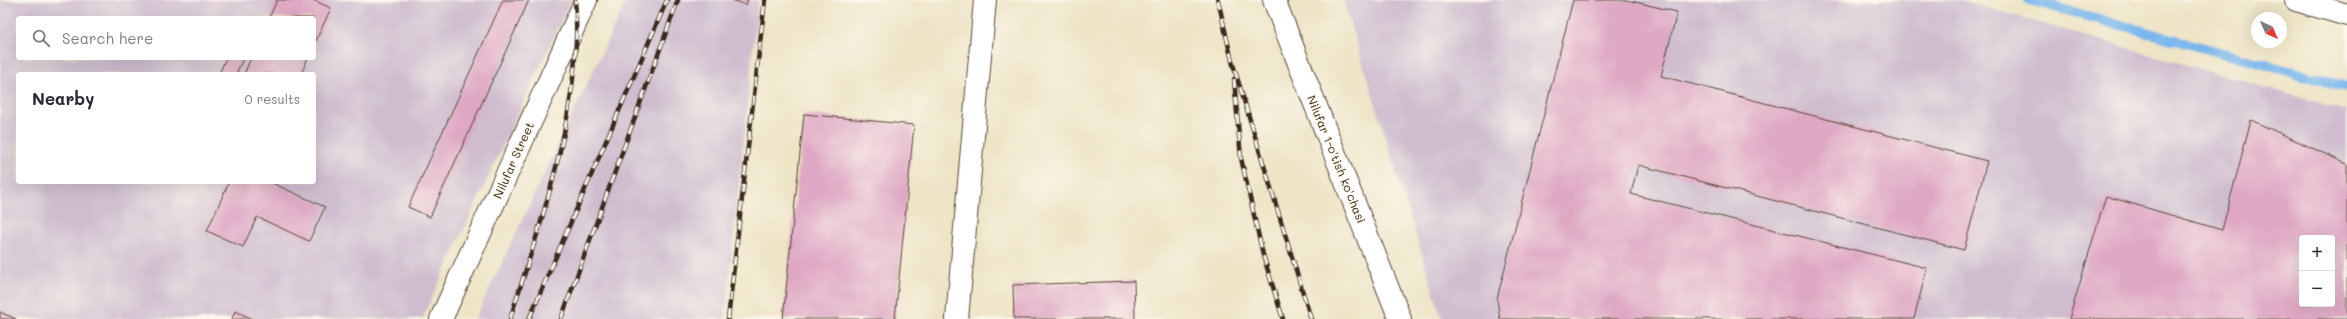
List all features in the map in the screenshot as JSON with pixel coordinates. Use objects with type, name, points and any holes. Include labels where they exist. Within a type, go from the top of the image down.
[{"type":"street","name":"Nilufar Street","points":[[441,319],[586,0]]},
{"type":"street","points":[[957,319],[985,0]]},
{"type":"street","name":"Nilufar 1-o'tish ko'chasi","points":[[1274,0],[1400,319]]},
{"type":"street","points":[[2296,0],[2347,15]]},
{"type":"shaded area","points":[[0,0],[571,0],[422,319],[0,319]]},
{"type":"shaded area","points":[[627,0],[758,0],[725,319],[475,319]]},
{"type":"shaded area","points":[[1343,0],[1961,0],[2347,111],[2347,319],[1442,319]]},
{"type":"building","points":[[277,0],[313,0],[331,8],[316,41],[316,16],[270,16]]},
{"type":"building","points":[[503,0],[529,0],[430,217],[408,207]]},
{"type":"building","points":[[732,0],[748,0],[746,5]]},
{"type":"building","points":[[1573,0],[1627,0],[1677,12],[1661,76],[1987,161],[1964,250],[1638,165],[1631,194],[1927,268],[1914,319],[1500,319],[1497,299]]},
{"type":"building","points":[[225,60],[243,60],[237,72],[220,72]]},
{"type":"building","points":[[250,60],[307,60],[302,72],[245,72]]},
{"type":"building","points":[[804,114],[914,125],[895,319],[783,319]]},
{"type":"building","points":[[2251,120],[2347,164],[2347,319],[2069,319],[2106,196],[2222,230]]},
{"type":"building","points":[[228,184],[274,184],[325,207],[309,241],[257,217],[243,247],[207,231]]},
{"type":"building","points":[[1134,281],[1135,319],[1014,319],[1013,285]]},
{"type":"building","points":[[235,311],[253,319],[232,319]]},
{"type":"building","points":[[0,312],[16,319],[0,319]]},
{"type":"waterway","points":[[2029,0],[2347,87]]},
{"type":"railway","points":[[510,319],[547,202],[567,120],[573,79],[576,39],[575,0]]},
{"type":"railway","points":[[529,319],[667,0]]},
{"type":"railway","points":[[561,319],[678,0]]},
{"type":"railway","points":[[728,319],[765,0]]},
{"type":"railway","points":[[1218,0],[1232,61],[1311,319]]},
{"type":"railway","points":[[1234,79],[1241,158],[1263,255],[1283,319]]}]
